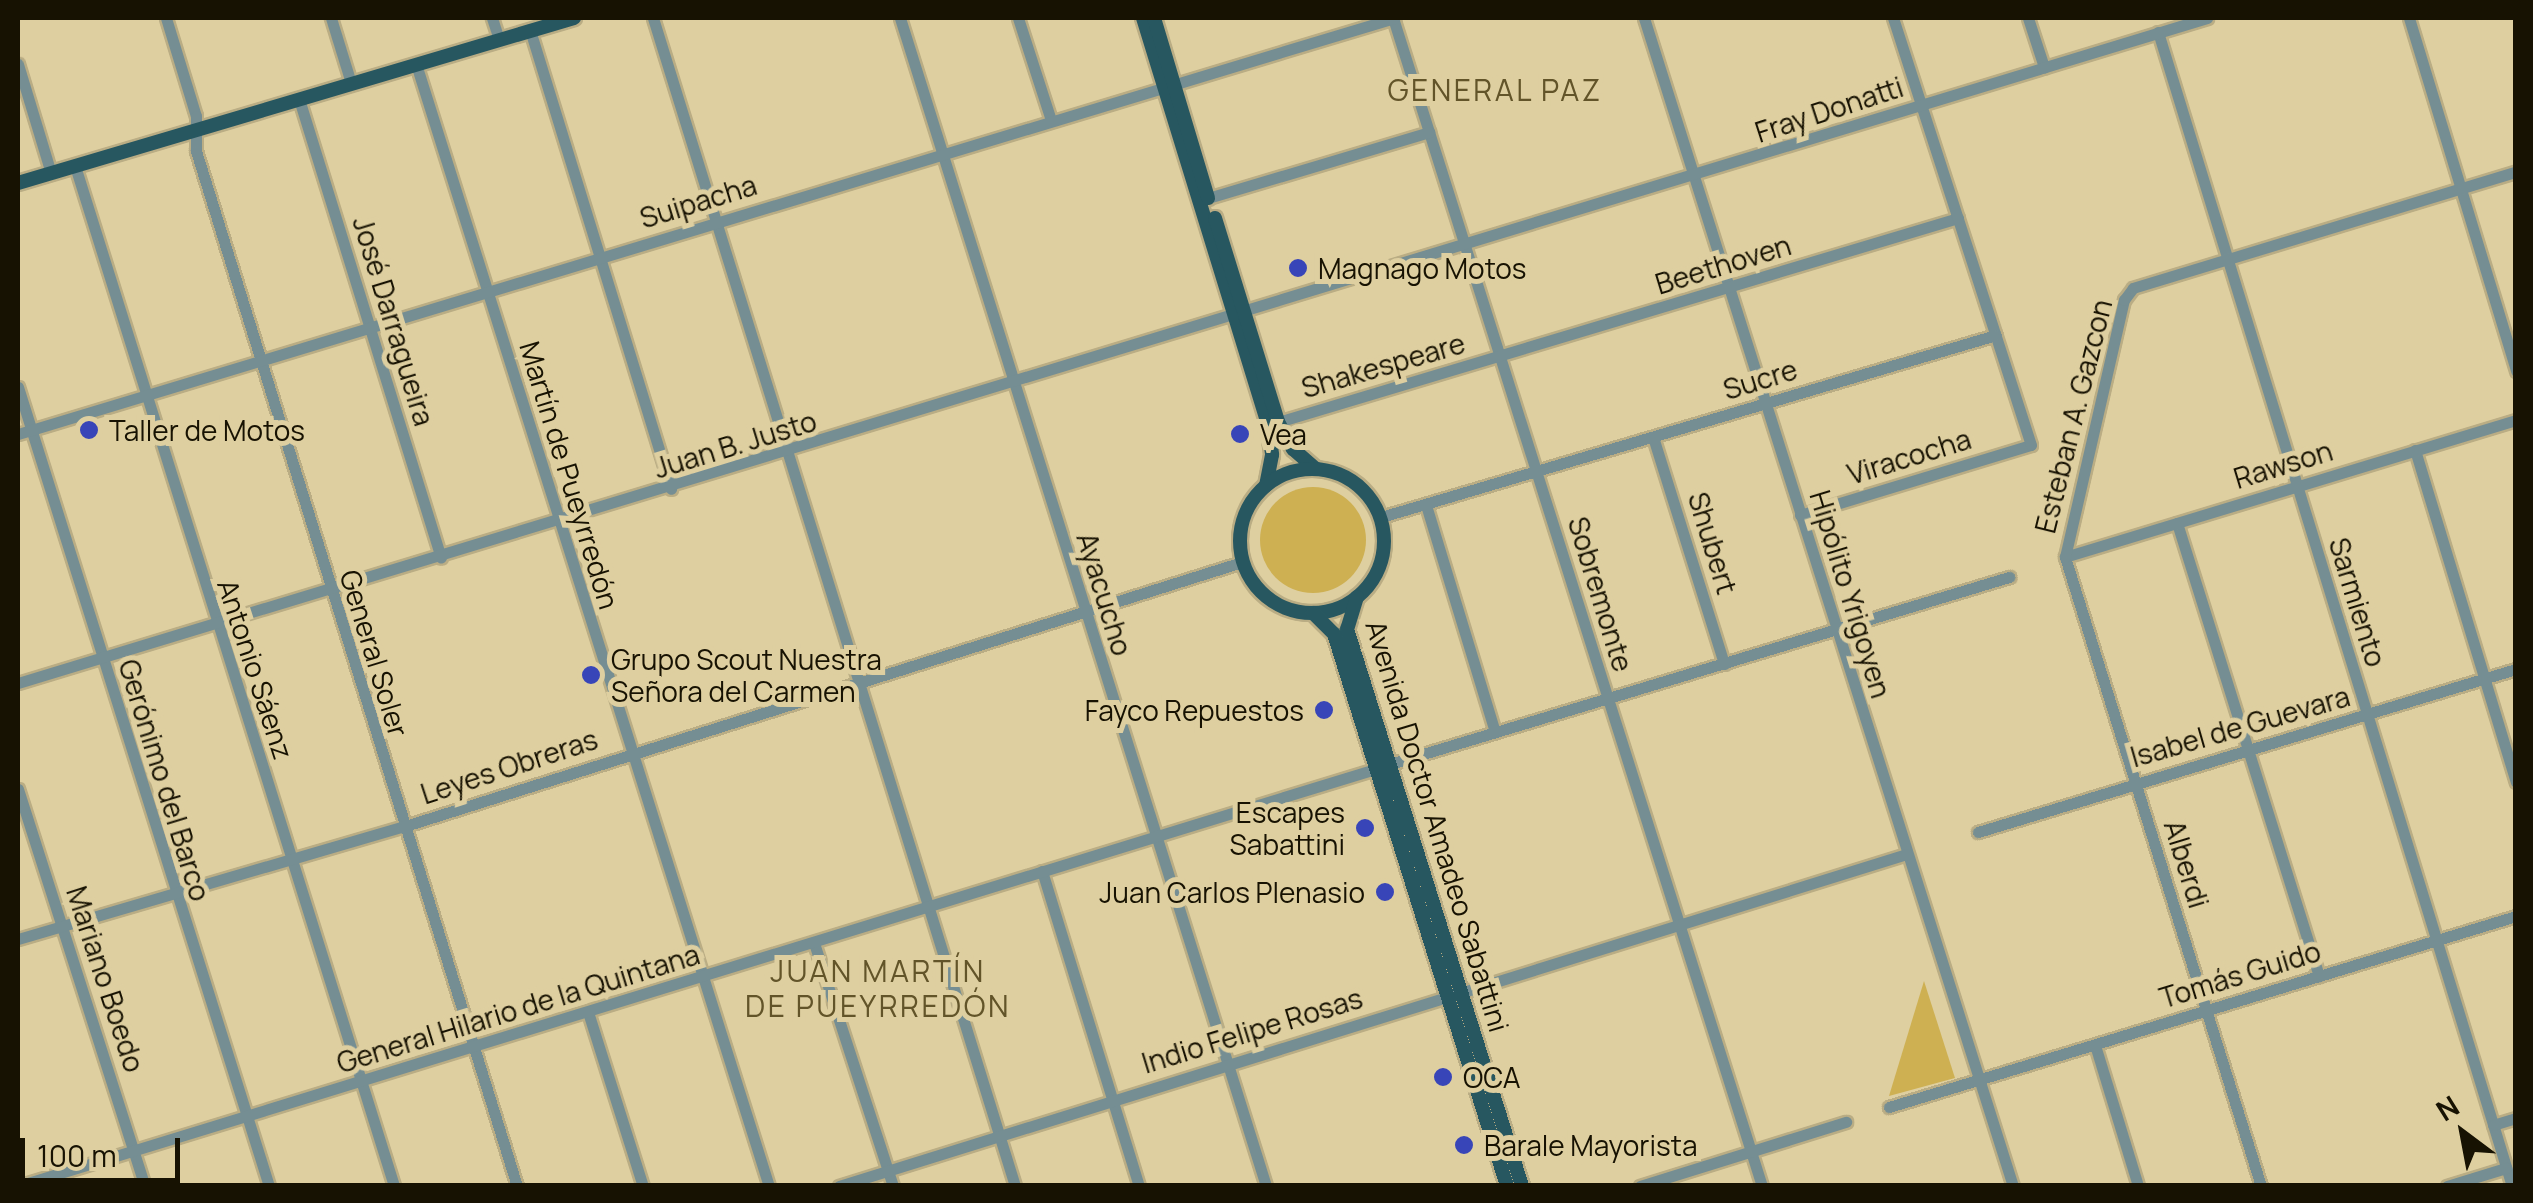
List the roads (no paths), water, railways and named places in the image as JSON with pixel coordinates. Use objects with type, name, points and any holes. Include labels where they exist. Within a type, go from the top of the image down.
[{"type":"main road","points":[[18,183],[574,18]]},
{"type":"main road","points":[[1142,18],[1169,86],[1208,198],[1239,313],[1272,439],[1266,485],[1242,520],[1242,562],[1269,600],[1314,613],[1358,597],[1382,561],[1381,517],[1356,483],[1316,468],[1293,449],[1278,422],[1239,313],[1169,86],[1154,18]]},
{"type":"main road","points":[[1266,485],[1316,468]]},
{"type":"main road","name":"Avenida Doctor Amadeo Sabattini","points":[[1358,597],[1347,628],[1382,766]]},
{"type":"main road","name":"Avenida Doctor Amadeo Sabattini","points":[[1314,613],[1334,634],[1382,766],[1454,993],[1522,1186]]},
{"type":"main road","name":"Avenida Doctor Amadeo Sabattini","points":[[1454,993],[1508,1186]]},
{"type":"street","name":"General Soler","points":[[166,18],[196,132],[196,151],[402,827],[518,1186]]},
{"type":"street","points":[[331,18],[351,83]]},
{"type":"street","points":[[492,18],[498,40]]},
{"type":"street","points":[[653,18],[1015,1186]]},
{"type":"street","name":"Ayacucho","points":[[900,18],[1266,1186]]},
{"type":"street","points":[[1018,18],[1051,120]]},
{"type":"street","name":"Suipacha","points":[[24,432],[1393,18]]},
{"type":"street","name":"Sobremonte","points":[[1393,18],[1762,1186]]},
{"type":"street","name":"Hipólito Yrigoyen","points":[[1644,18],[2013,1186]]},
{"type":"street","points":[[1893,18],[1996,335]]},
{"type":"street","points":[[2028,18],[2044,67]]},
{"type":"street","name":"Fray Donatti","points":[[1466,246],[2207,18]]},
{"type":"street","points":[[2410,18],[2516,371]]},
{"type":"street","points":[[530,30],[671,488]]},
{"type":"street","name":"Sarmiento","points":[[2158,32],[2512,1186]]},
{"type":"street","points":[[18,64],[51,173]]},
{"type":"street","name":"Martín de Pueyrredón","points":[[416,64],[768,1186]]},
{"type":"street","name":"José Darragueira","points":[[299,99],[441,557]]},
{"type":"street","points":[[1208,198],[1430,132]]},
{"type":"street","name":"Antonio Sáenz","points":[[75,166],[215,625],[394,1186]]},
{"type":"street","points":[[2230,259],[2516,172]]},
{"type":"street","name":"Beethoven","points":[[1502,357],[1958,218]]},
{"type":"street","name":"Juan B. Justo","points":[[18,683],[558,524],[1466,246]]},
{"type":"street","name":"Esteban A. Gazcon","points":[[2065,558],[2124,300],[2133,288],[2230,259]]},
{"type":"street","name":"Sucre","points":[[1538,470],[1996,335]]},
{"type":"street","name":"Viracocha","points":[[1800,516],[2031,445],[1996,335]]},
{"type":"street","name":"Shakespeare","points":[[1278,422],[1502,357]]},
{"type":"street","name":"Gerónimo del Barco","points":[[18,387],[24,432],[101,659],[269,1186]]},
{"type":"street","name":"Rawson","points":[[2065,558],[2516,420]]},
{"type":"street","name":"Shubert","points":[[1653,437],[1724,664]]},
{"type":"street","points":[[2415,450],[2516,782]]},
{"type":"street","points":[[1381,517],[1538,470]]},
{"type":"street","points":[[1426,504],[1495,732]]},
{"type":"street","points":[[2177,523],[2319,976]]},
{"type":"street","name":"Alberdi","points":[[2065,558],[2261,1186]]},
{"type":"street","name":"Leyes Obreras","points":[[18,939],[402,827],[1242,562]]},
{"type":"street","points":[[1607,699],[2009,576]]},
{"type":"street","name":"Isabel de Guevara","points":[[1978,832],[2516,669]]},
{"type":"street","name":"General Hilario de la Quintana","points":[[20,1185],[1607,699]]},
{"type":"street","name":"Mariano Boedo","points":[[18,789],[145,1186]]},
{"type":"street","points":[[1680,922],[1907,854]]},
{"type":"street","points":[[1042,871],[1139,1186]]},
{"type":"street","name":"Tomás Guido","points":[[1889,1107],[2516,916]]},
{"type":"street","name":"Indio Felipe Rosas","points":[[839,1186],[1680,922]]},
{"type":"street","points":[[814,943],[892,1186]]},
{"type":"street","points":[[588,1012],[643,1186]]},
{"type":"street","points":[[2095,1045],[2138,1186]]},
{"type":"street","points":[[2493,1125],[2516,1118]]},
{"type":"street","points":[[1640,1186],[1846,1122]]},
{"type":"street","points":[[2448,1186],[2506,1168]]},
{"type":"street","points":[[18,1174],[20,1185]]},
{"type":"place","name":"Magnago Motos","points":[[1298,268]]},
{"type":"place","name":"Taller de Motos","points":[[89,430]]},
{"type":"place","name":"Vea","points":[[1240,434]]},
{"type":"place","name":"Grupo Scout Nuestra Señora del Carmen","points":[[591,675]]},
{"type":"place","name":"Fayco Repuestos","points":[[1324,710]]},
{"type":"place","name":"Escapes Sabattini","points":[[1365,828]]},
{"type":"place","name":"Juan Carlos Plenasio","points":[[1385,892]]},
{"type":"place","name":"OCA","points":[[1443,1077]]},
{"type":"place","name":"Barale Mayorista","points":[[1464,1145]]},
{"type":"district","name":"GENERAL PAZ","points":[[1495,90]]},
{"type":"district","name":"JUAN MARTÍN DE PUEYRREDÓN","points":[[878,988]]}]
